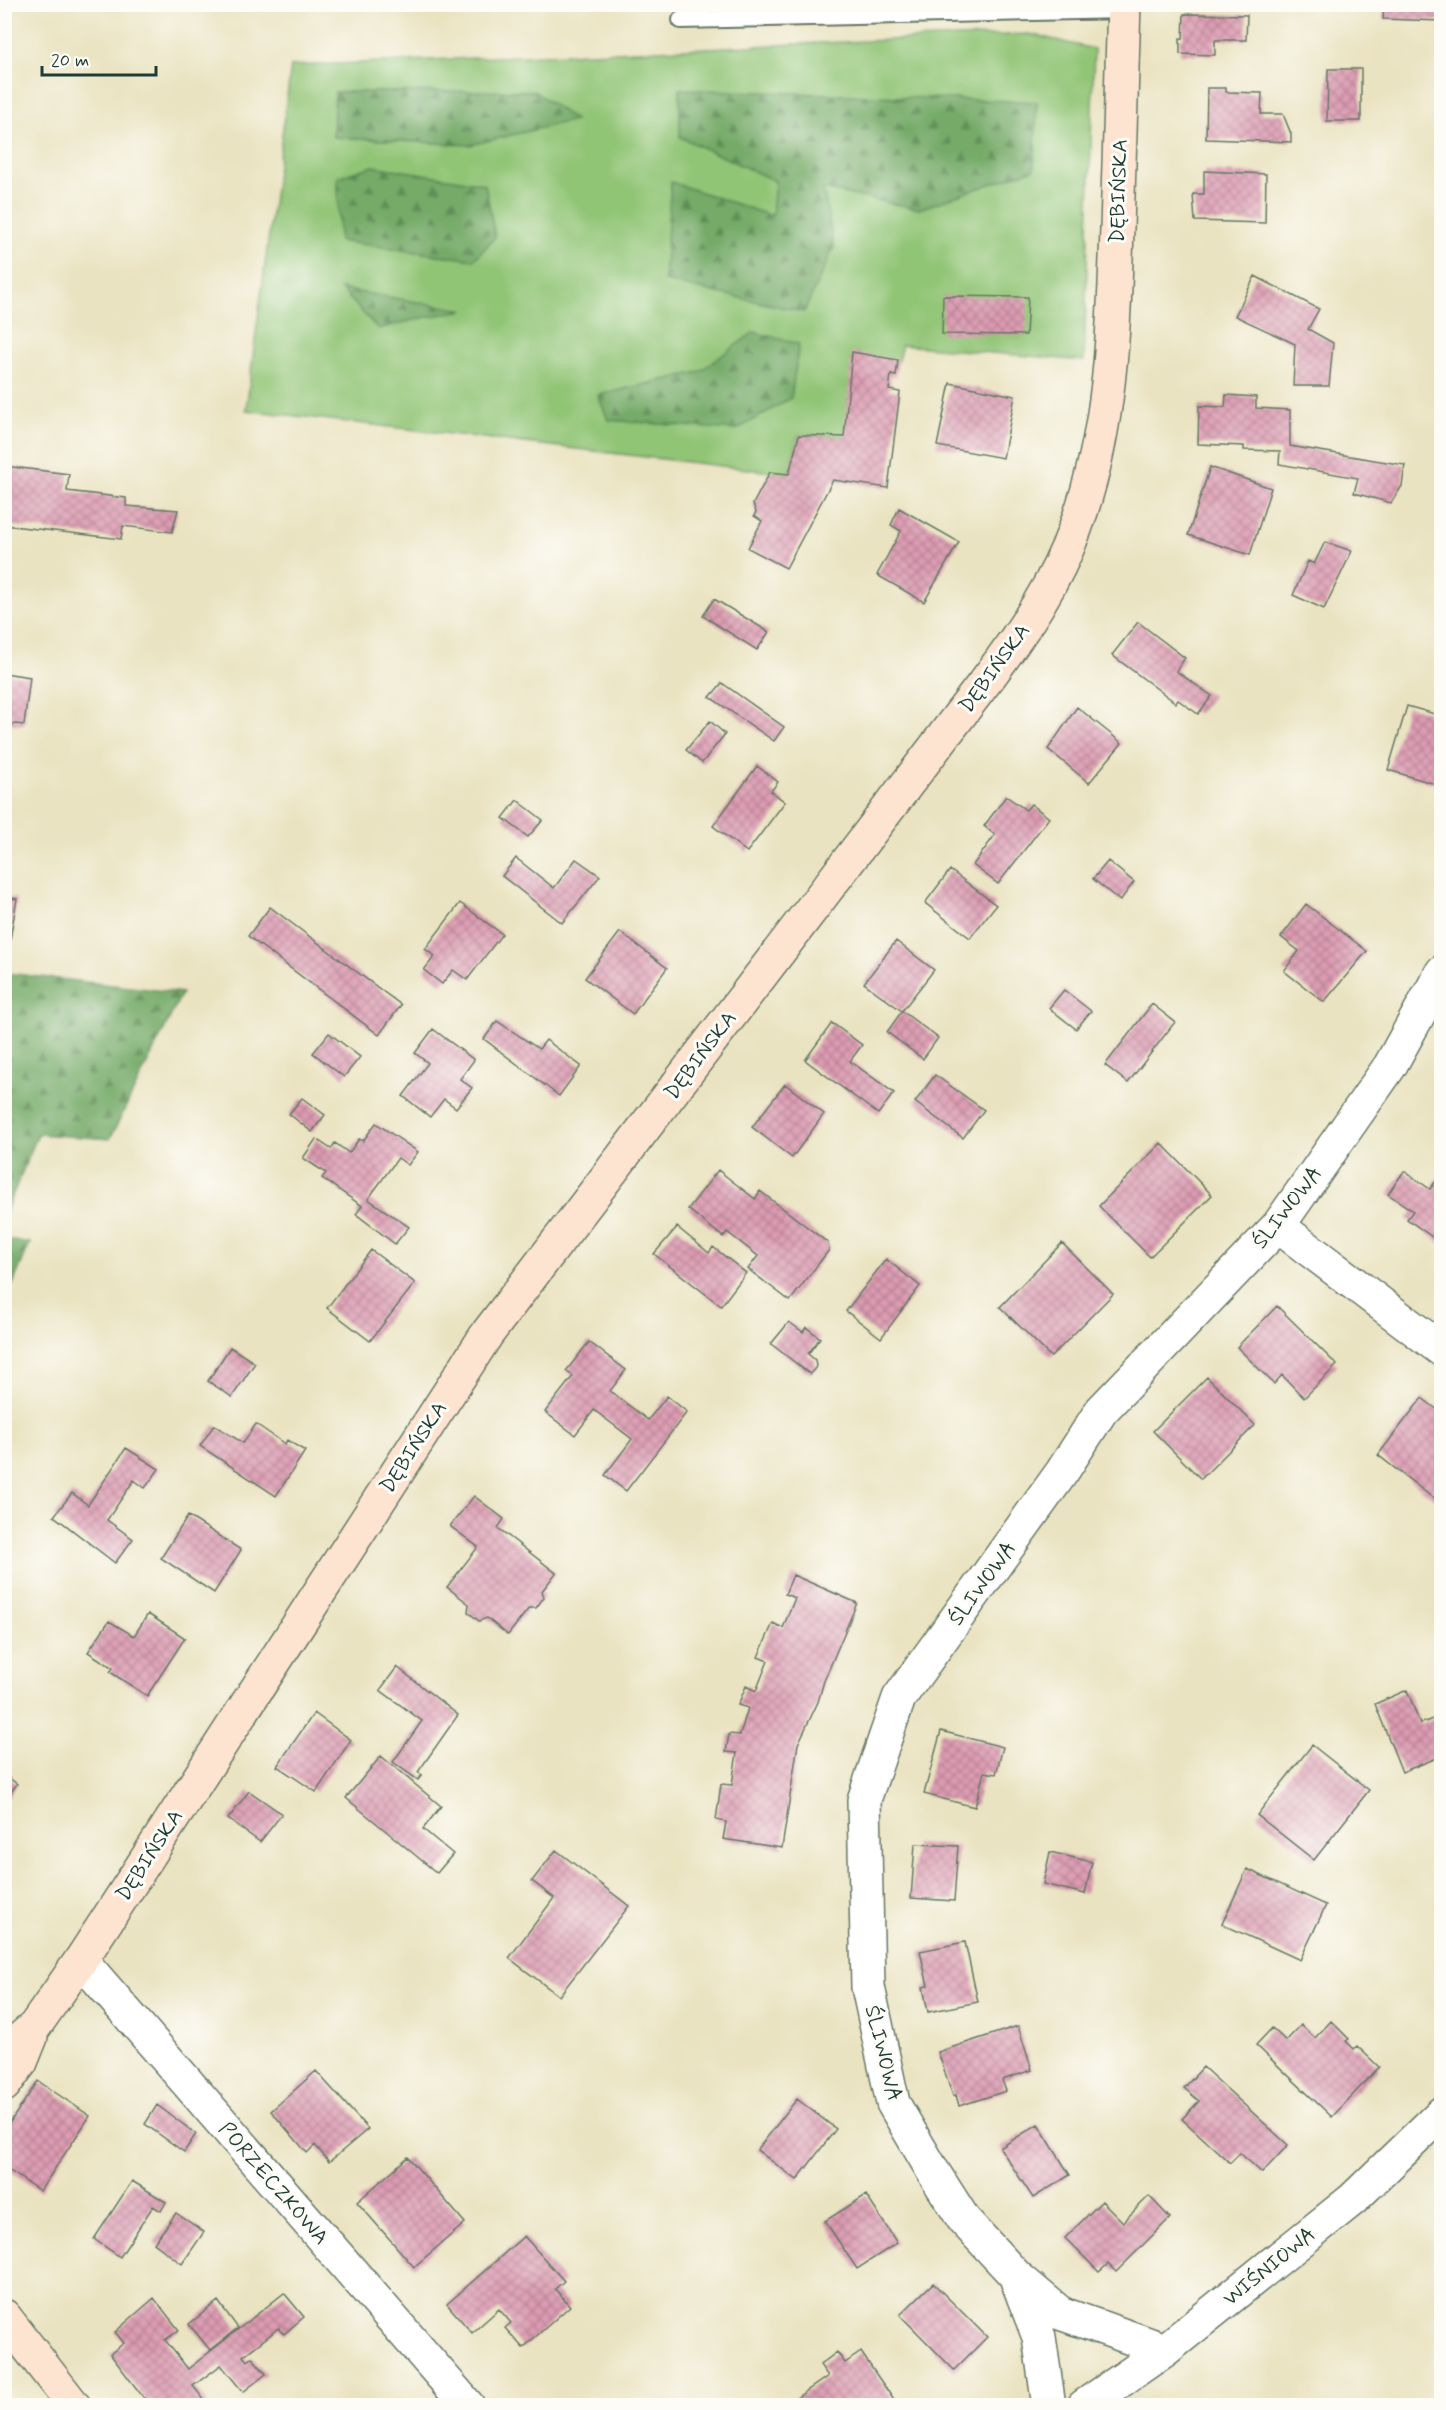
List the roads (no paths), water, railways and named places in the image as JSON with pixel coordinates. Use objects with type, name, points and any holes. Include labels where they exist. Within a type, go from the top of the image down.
[{"type":"street","name":"DĘBIŃSKA","points":[[4,2085],[21,2062],[35,2026],[81,1960],[487,1334],[991,674],[1045,594],[1075,531],[1085,501],[1106,401],[1113,330],[1124,8]]},
{"type":"street","name":"ŚLIWOWA","points":[[1164,2350],[1060,2313],[1016,2276],[964,2220],[933,2173],[894,2103],[868,1987],[864,1800],[899,1698],[1062,1472],[1101,1411],[1278,1226],[1390,1066],[1442,972]]},
{"type":"street","points":[[1278,1226],[1442,1350]]},
{"type":"street","name":"PORZECZKOWA","points":[[81,1960],[468,2406]]},
{"type":"street","name":"DĘBIŃSKA","points":[[4,2053],[35,2026]]},
{"type":"street","name":"WIŚNIOWA","points":[[1084,2406],[1164,2350],[1353,2199],[1442,2113]]},
{"type":"street","name":"ŚLIWOWA","points":[[1016,2276],[1039,2337],[1049,2406]]},
{"type":"street","points":[[4,2316],[74,2406]]},
{"type":"lane","points":[[681,20],[1124,8]]}]
